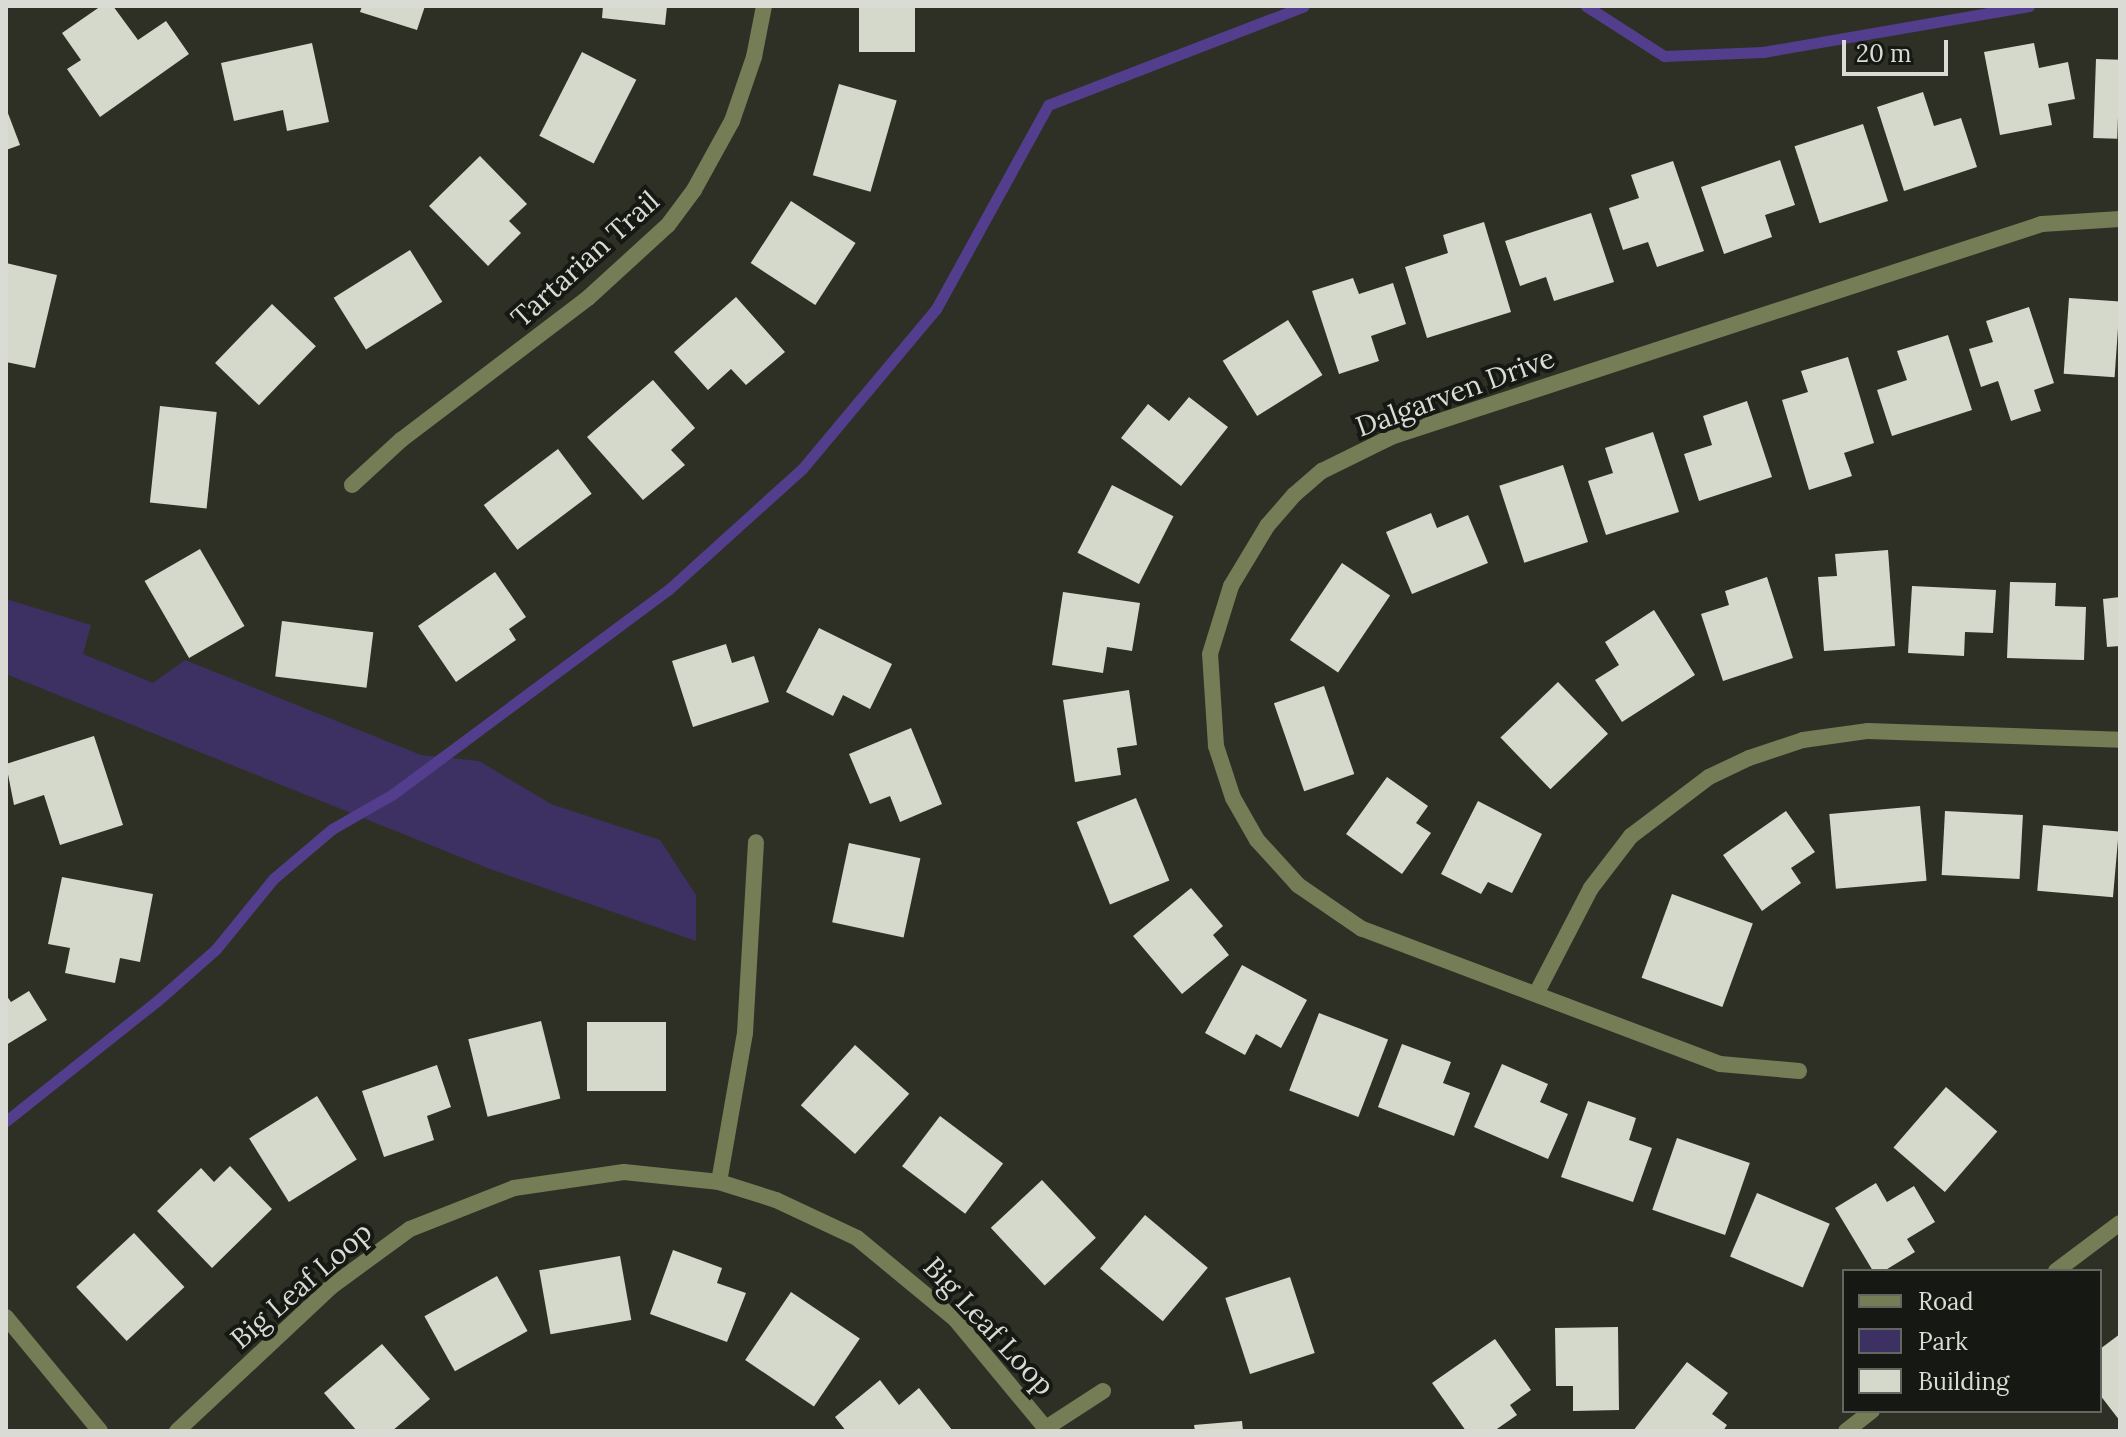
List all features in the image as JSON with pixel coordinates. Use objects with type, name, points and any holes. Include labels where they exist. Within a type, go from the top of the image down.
[{"type":"street","name":"Tartarian Trail","points":[[352,485],[401,440],[588,298],[668,225],[694,190],[732,121],[754,57],[764,6]]},
{"type":"street","name":"Dalgarven Drive","points":[[1799,1071],[1720,1064],[1362,929],[1329,909],[1257,840],[1239,808],[1216,746],[1210,654],[1231,586],[1267,526],[1322,471],[1391,437],[2042,224],[2120,219]]},
{"type":"street","points":[[1536,994],[1591,888],[1631,836],[1709,777],[1749,758],[1803,740],[1868,731],[2120,740]]},
{"type":"street","points":[[719,1182],[745,1033],[756,842]]},
{"type":"street","name":"Big Leaf Loop","points":[[177,1431],[332,1286],[373,1253],[447,1212],[514,1188],[586,1175],[624,1172],[719,1182],[776,1200],[843,1231],[898,1267],[991,1359],[1047,1430]]},
{"type":"street","points":[[2059,1269],[2120,1223]]},
{"type":"street","points":[[6,1317],[100,1431]]},
{"type":"street","points":[[1047,1430],[1103,1391]]},
{"type":"street","points":[[1846,1431],[1869,1413]]},
{"type":"green space","points":[[6,599],[91,625],[83,654],[153,683],[185,660],[421,755],[479,761],[551,804],[660,840],[696,895],[696,941],[490,869],[6,674]]},
{"type":"building","points":[[101,6],[113,6],[138,40],[166,21],[189,54],[100,117],[67,69],[81,60],[62,33]]},
{"type":"building","points":[[362,6],[425,6],[417,30],[360,12]]},
{"type":"building","points":[[603,6],[667,6],[665,25],[602,18]]},
{"type":"building","points":[[859,6],[915,6],[915,52],[859,52]]},
{"type":"building","points":[[312,43],[329,122],[287,131],[283,110],[234,121],[221,63]]},
{"type":"building","points":[[2034,43],[2039,68],[2068,62],[2075,99],[2048,104],[2052,125],[2000,135],[1984,52]]},
{"type":"building","points":[[582,52],[636,80],[594,163],[539,136]]},
{"type":"building","points":[[2096,59],[2120,60],[2117,139],[2093,138]]},
{"type":"building","points":[[839,84],[897,101],[870,192],[813,175]]},
{"type":"building","points":[[1923,92],[1934,126],[1961,118],[1977,167],[1904,191],[1877,107]]},
{"type":"building","points":[[6,108],[20,145],[6,150]]},
{"type":"building","points":[[1863,124],[1888,201],[1820,223],[1795,146]]},
{"type":"building","points":[[480,156],[527,204],[509,221],[521,233],[488,266],[429,206]]},
{"type":"building","points":[[1780,160],[1795,205],[1765,215],[1772,237],[1724,254],[1701,187]]},
{"type":"building","points":[[1673,161],[1704,251],[1657,267],[1648,242],[1623,250],[1609,208],[1639,198],[1631,175]]},
{"type":"building","points":[[791,201],[856,243],[815,305],[751,263]]},
{"type":"building","points":[[1591,213],[1614,282],[1554,301],[1546,277],[1520,286],[1505,241]]},
{"type":"building","points":[[1484,222],[1511,312],[1427,338],[1405,267],[1448,253],[1443,235]]},
{"type":"building","points":[[410,250],[442,302],[366,349],[334,298]]},
{"type":"building","points":[[6,263],[57,275],[35,368],[6,362]]},
{"type":"building","points":[[1353,278],[1359,294],[1393,283],[1406,324],[1371,336],[1379,361],[1339,374],[1312,291]]},
{"type":"building","points":[[736,297],[785,352],[746,385],[731,369],[708,390],[674,352]]},
{"type":"building","points":[[2069,298],[2120,302],[2115,377],[2064,374]]},
{"type":"building","points":[[272,304],[316,346],[259,405],[215,363]]},
{"type":"building","points":[[2029,307],[2054,383],[2034,390],[2041,411],[2011,421],[1998,381],[1981,387],[1969,349],[1993,342],[1986,321]]},
{"type":"building","points":[[1288,320],[1322,375],[1257,416],[1223,361]]},
{"type":"building","points":[[1948,335],[1972,410],[1892,436],[1877,390],[1907,380],[1897,351]]},
{"type":"building","points":[[1848,357],[1874,443],[1844,453],[1852,476],[1809,490],[1782,400],[1808,392],[1801,371]]},
{"type":"building","points":[[653,380],[695,428],[671,450],[685,465],[643,500],[587,437]]},
{"type":"building","points":[[1189,397],[1228,427],[1181,486],[1121,438],[1148,404],[1169,421]]},
{"type":"building","points":[[1747,401],[1772,477],[1699,501],[1684,454],[1712,445],[1703,416]]},
{"type":"building","points":[[160,406],[217,412],[207,508],[150,502]]},
{"type":"building","points":[[1653,432],[1679,512],[1606,535],[1588,481],[1613,473],[1605,448]]},
{"type":"building","points":[[558,449],[592,494],[517,550],[484,505]]},
{"type":"building","points":[[1563,465],[1588,542],[1524,563],[1499,486]]},
{"type":"building","points":[[1112,485],[1173,516],[1139,584],[1077,553]]},
{"type":"building","points":[[1431,513],[1437,528],[1468,515],[1488,563],[1412,594],[1386,532]]},
{"type":"building","points":[[200,549],[244,626],[189,658],[145,581]]},
{"type":"building","points":[[1888,550],[1895,646],[1824,651],[1818,577],[1837,576],[1835,554]]},
{"type":"building","points":[[1342,563],[1390,595],[1338,673],[1290,640]]},
{"type":"building","points":[[495,572],[526,617],[509,629],[516,640],[456,682],[418,626]]},
{"type":"building","points":[[1767,577],[1793,658],[1723,681],[1701,614],[1729,605],[1725,591]]},
{"type":"building","points":[[2010,582],[2056,583],[2055,606],[2086,607],[2084,660],[2007,658]]},
{"type":"building","points":[[1912,586],[1996,590],[1993,633],[1965,632],[1964,656],[1908,653]]},
{"type":"building","points":[[1063,592],[1140,603],[1132,651],[1107,647],[1103,673],[1052,665]]},
{"type":"building","points":[[2120,597],[2120,646],[2107,647],[2103,599]]},
{"type":"building","points":[[1654,610],[1695,675],[1622,722],[1595,680],[1619,665],[1605,642]]},
{"type":"building","points":[[282,621],[373,632],[366,688],[275,677]]},
{"type":"building","points":[[819,628],[892,664],[870,709],[843,695],[833,716],[786,692]]},
{"type":"building","points":[[726,644],[732,663],[754,656],[769,702],[693,727],[672,661]]},
{"type":"building","points":[[1558,682],[1608,734],[1550,789],[1500,738]]},
{"type":"building","points":[[1324,686],[1354,774],[1304,791],[1274,703]]},
{"type":"building","points":[[1129,690],[1137,745],[1117,748],[1121,775],[1075,782],[1063,700]]},
{"type":"building","points":[[911,728],[942,804],[900,822],[890,796],[870,804],[849,754]]},
{"type":"building","points":[[94,736],[123,825],[60,845],[44,795],[14,805],[6,764]]},
{"type":"building","points":[[1387,777],[1428,806],[1416,823],[1431,833],[1402,874],[1346,834]]},
{"type":"building","points":[[1136,798],[1169,881],[1110,904],[1077,822]]},
{"type":"building","points":[[1478,801],[1542,834],[1512,893],[1488,882],[1481,894],[1441,874]]},
{"type":"building","points":[[1920,806],[1927,881],[1836,889],[1829,814]]},
{"type":"building","points":[[1786,811],[1815,852],[1791,868],[1801,883],[1762,911],[1723,855]]},
{"type":"building","points":[[1945,811],[2023,815],[2020,879],[1942,875]]},
{"type":"building","points":[[2043,825],[2119,832],[2113,897],[2037,891]]},
{"type":"building","points":[[849,843],[920,858],[904,937],[832,922]]},
{"type":"building","points":[[62,877],[153,894],[140,962],[120,958],[115,983],[65,973],[70,948],[48,944]]},
{"type":"building","points":[[1191,888],[1223,926],[1213,935],[1229,955],[1182,994],[1133,936]]},
{"type":"building","points":[[1672,894],[1753,923],[1722,1007],[1642,978]]},
{"type":"building","points":[[1242,965],[1307,1000],[1281,1048],[1256,1034],[1245,1055],[1205,1033]]},
{"type":"building","points":[[29,991],[47,1020],[6,1045],[6,995],[11,1002]]},
{"type":"building","points":[[1319,1013],[1388,1040],[1358,1117],[1289,1090]]},
{"type":"building","points":[[541,1021],[560,1099],[488,1117],[468,1039]]},
{"type":"building","points":[[587,1022],[666,1022],[666,1091],[587,1091]]},
{"type":"building","points":[[1402,1044],[1451,1062],[1443,1083],[1470,1093],[1454,1136],[1378,1107]]},
{"type":"building","points":[[855,1045],[909,1094],[855,1154],[801,1105]]},
{"type":"building","points":[[1502,1064],[1548,1084],[1540,1102],[1568,1114],[1548,1159],[1474,1127]]},
{"type":"building","points":[[437,1065],[451,1107],[427,1116],[434,1140],[384,1157],[362,1091]]},
{"type":"building","points":[[1946,1087],[1997,1132],[1945,1192],[1894,1147]]},
{"type":"building","points":[[317,1096],[357,1160],[289,1202],[249,1138]]},
{"type":"building","points":[[1588,1101],[1636,1118],[1629,1140],[1652,1148],[1633,1202],[1561,1177]]},
{"type":"building","points":[[940,1116],[1003,1164],[965,1214],[902,1166]]},
{"type":"building","points":[[1677,1138],[1750,1163],[1725,1235],[1652,1210]]},
{"type":"building","points":[[230,1166],[272,1209],[212,1268],[157,1211],[201,1168],[214,1182]]},
{"type":"building","points":[[1042,1180],[1096,1238],[1045,1286],[991,1228]]},
{"type":"building","points":[[1876,1183],[1887,1202],[1914,1186],[1935,1222],[1907,1239],[1915,1252],[1887,1269],[1872,1269],[1835,1208]]},
{"type":"building","points":[[1757,1193],[1830,1224],[1803,1287],[1730,1257]]},
{"type":"building","points":[[1145,1215],[1208,1268],[1163,1321],[1100,1269]]},
{"type":"building","points":[[134,1233],[184,1287],[127,1341],[76,1287]]},
{"type":"building","points":[[673,1250],[722,1268],[717,1283],[746,1293],[727,1342],[650,1314]]},
{"type":"building","points":[[620,1256],[631,1320],[551,1334],[539,1270]]},
{"type":"building","points":[[497,1276],[528,1331],[455,1371],[424,1316]]},
{"type":"building","points":[[1290,1277],[1315,1353],[1250,1374],[1225,1298]]},
{"type":"building","points":[[791,1292],[860,1338],[814,1406],[745,1360]]},
{"type":"building","points":[[1618,1327],[1619,1410],[1573,1411],[1573,1386],[1556,1386],[1555,1328]]},
{"type":"building","points":[[2120,1334],[2120,1421],[2102,1398],[2102,1348]]},
{"type":"building","points":[[1495,1339],[1531,1390],[1510,1405],[1517,1415],[1494,1431],[1466,1431],[1432,1383]]},
{"type":"building","points":[[382,1344],[430,1399],[392,1431],[357,1431],[324,1393]]},
{"type":"building","points":[[1687,1362],[1728,1393],[1712,1414],[1727,1425],[1723,1431],[1633,1431]]},
{"type":"building","points":[[880,1380],[899,1405],[919,1388],[952,1430],[846,1431],[835,1417]]},
{"type":"building","points":[[1242,1421],[1243,1431],[1195,1431],[1194,1425]]},
{"type":"waterway","points":[[6,1121],[157,1001],[216,949],[273,879],[332,829],[393,794],[668,590],[802,469],[936,309],[1048,105],[1304,6]]},
{"type":"waterway","points":[[1586,6],[1664,56],[1763,52],[2029,6]]}]
